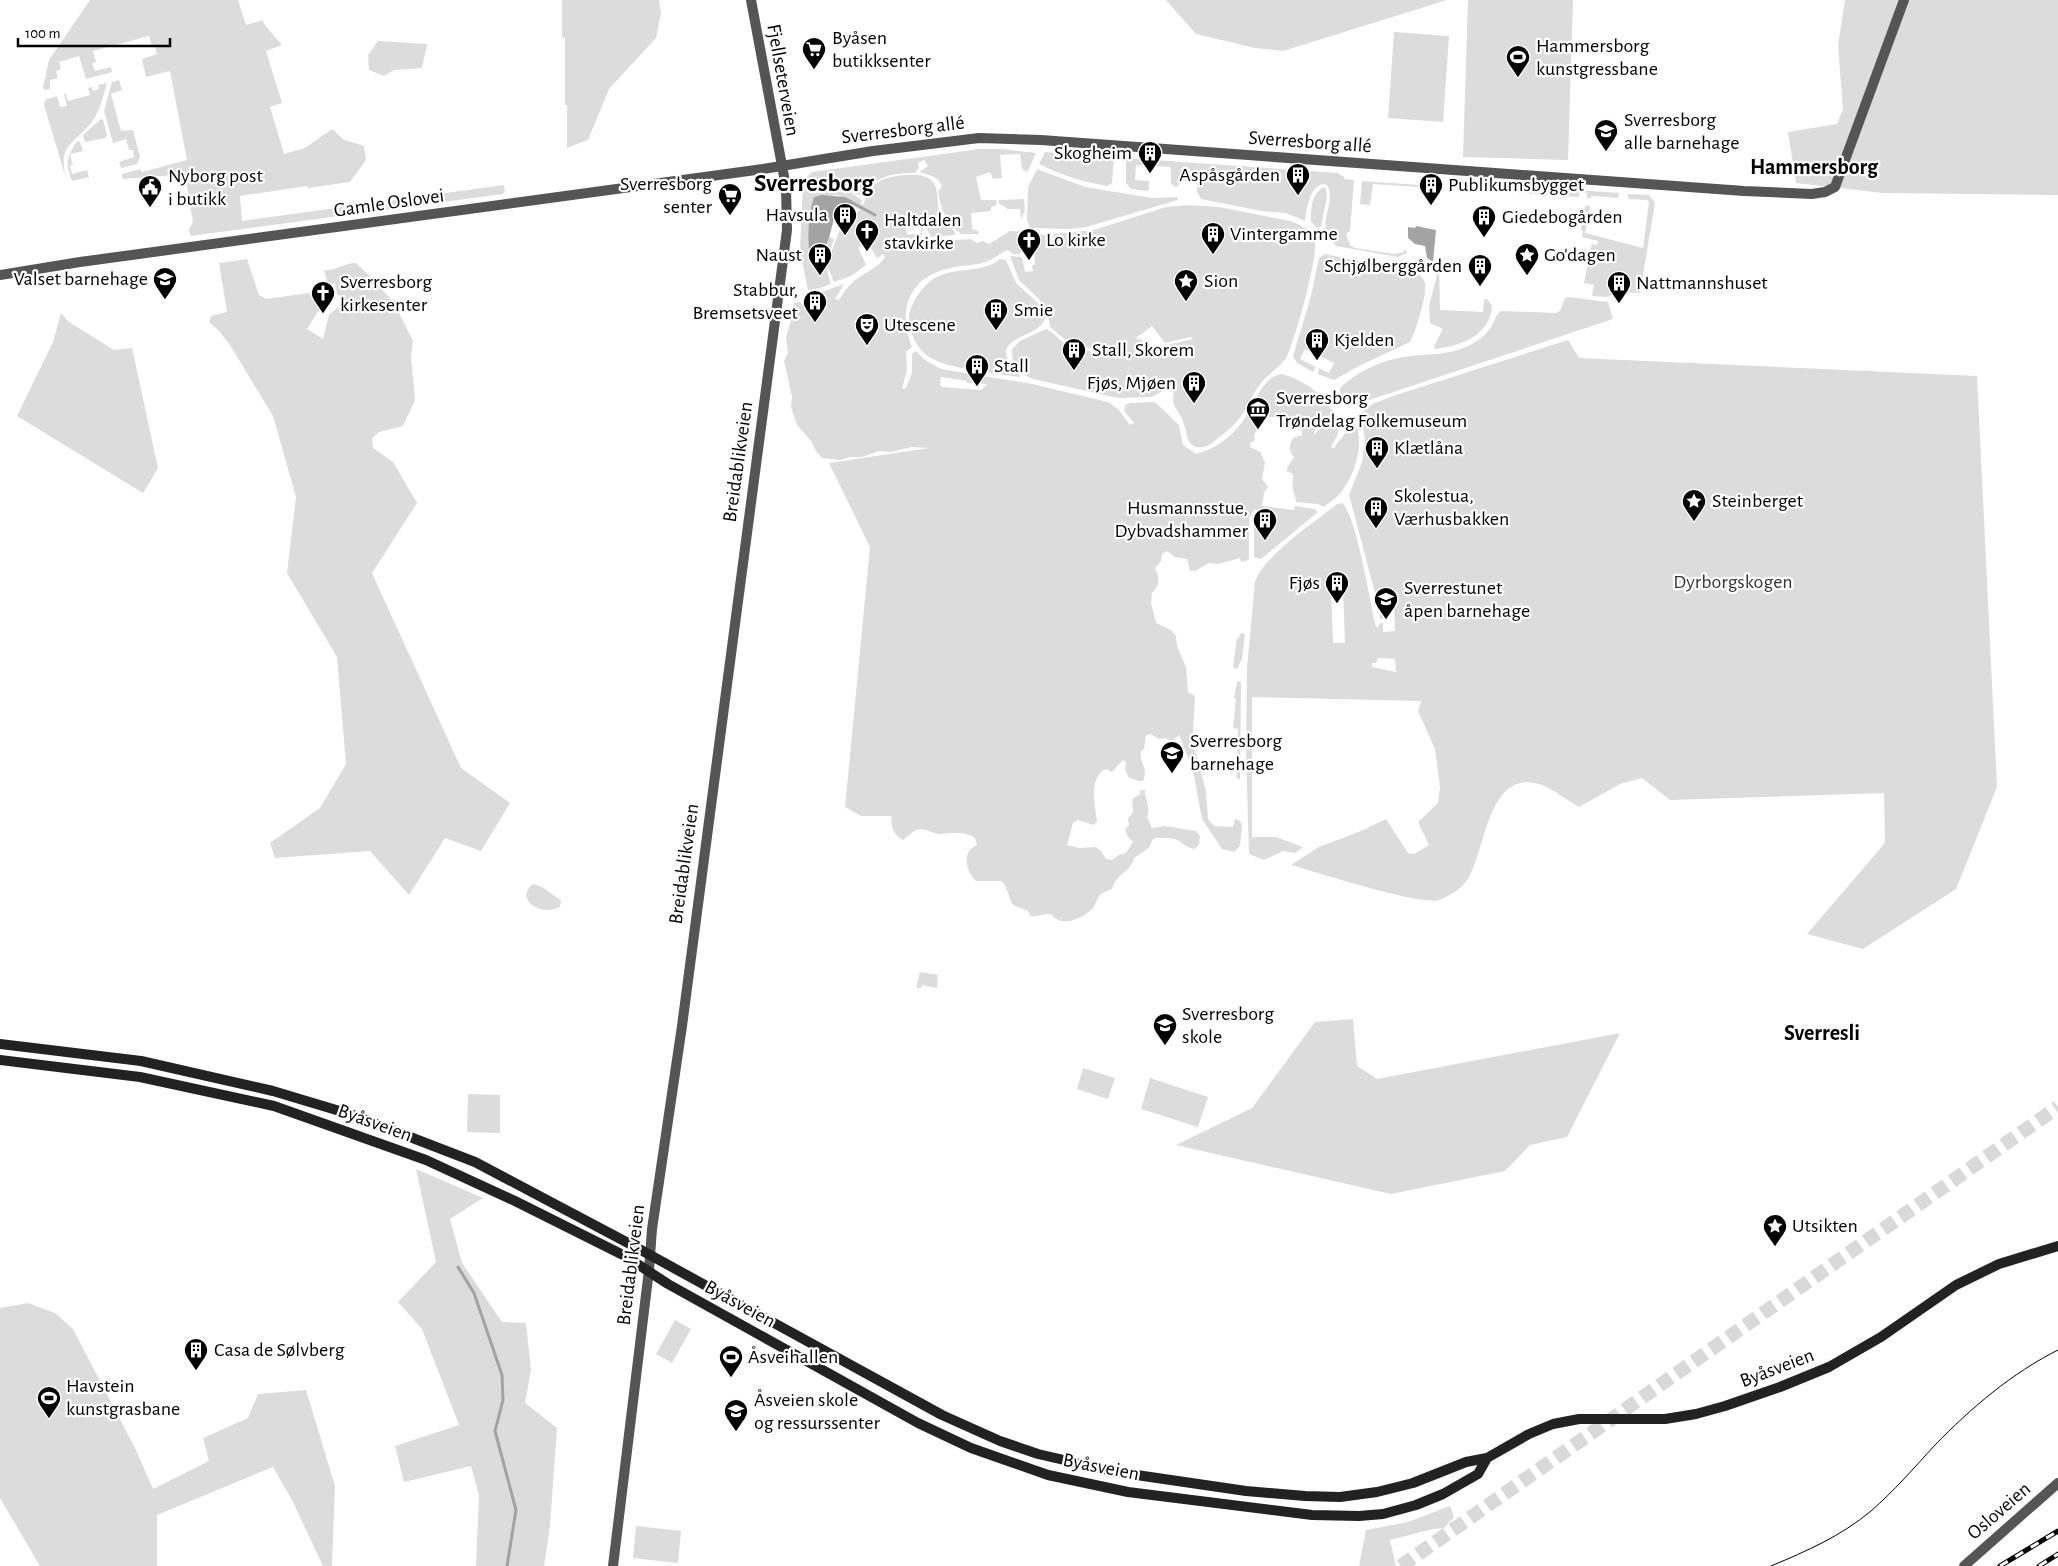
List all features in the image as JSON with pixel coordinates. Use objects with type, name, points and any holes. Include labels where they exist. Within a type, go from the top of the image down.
[{"type":"main road","name":"Byåsveien","points":[[0,1044],[141,1061],[273,1091],[353,1115],[475,1162],[650,1255],[942,1415],[1000,1441],[1076,1464],[1116,1472],[1246,1491],[1340,1497],[1377,1492],[1412,1483],[1466,1462],[1487,1458],[1529,1434],[1553,1424],[1579,1419],[1665,1419],[1684,1417],[1725,1406],[1780,1388],[1847,1357],[1956,1285],[1979,1273],[2031,1253],[2058,1246]]},
{"type":"main road","name":"Byåsveien","points":[[0,1060],[140,1077],[274,1106],[426,1160],[515,1201],[624,1256],[649,1270],[668,1284],[918,1423],[971,1448],[1048,1474],[1095,1486],[1283,1512],[1359,1516],[1383,1514],[1416,1505],[1443,1494],[1478,1474],[1487,1458]]},
{"type":"street","name":"Fjellseterveien","points":[[751,0],[783,166]]},
{"type":"street","name":"Sverresborg allé","points":[[783,166],[840,155],[979,138],[1041,140],[1744,191],[1812,194],[1825,192],[1835,186],[1903,1]]},
{"type":"street","name":"Gamle Oslovei","points":[[0,275],[80,262],[783,166]]},
{"type":"street","name":"Breidablikveien","points":[[613,1566],[633,1386],[649,1270],[651,1238],[682,1026],[787,230],[786,187],[783,166]]},
{"type":"street","name":"Osloveien","points":[[1964,1566],[2058,1483]]},
{"type":"green space","points":[[90,0],[238,0],[246,25],[263,20],[264,24],[282,45],[266,51],[282,103],[270,107],[284,154],[305,148],[332,129],[344,140],[364,146],[366,160],[350,182],[240,196],[242,221],[504,185],[505,191],[503,194],[190,236],[189,229],[193,222],[186,181],[174,175],[122,179],[122,174],[140,169],[142,172],[187,160],[170,71],[146,77],[142,59],[157,54],[155,47],[152,47],[149,36],[93,51],[96,62],[92,63],[95,71],[111,67],[112,72],[86,79],[79,56],[59,62],[61,69],[56,71],[58,78],[50,80],[50,89],[44,90],[49,60]]},
{"type":"green space","points":[[562,0],[659,0],[661,13],[656,38],[609,89],[588,140],[567,148],[565,38],[562,37]]},
{"type":"green space","points":[[1166,0],[1447,0],[1283,51],[1255,48],[1196,34]]},
{"type":"green space","name":"Hammersborg kunstgressbane","points":[[1468,0],[1573,0],[1568,160],[1463,157]]},
{"type":"green space","points":[[1845,0],[2058,0],[2058,195],[1883,193],[1796,183],[1788,132],[1837,124],[1843,109],[1838,45]]},
{"type":"green space","points":[[1394,32],[1449,36],[1443,122],[1388,118]]},
{"type":"green space","points":[[378,41],[427,44],[422,68],[394,70],[384,76],[369,70],[368,55]]},
{"type":"green space","points":[[119,80],[122,90],[111,94],[121,131],[133,130],[140,157],[137,164],[121,168],[119,162],[134,157],[133,150],[129,150],[126,139],[113,143],[104,111],[112,82]]},
{"type":"green space","points":[[107,83],[97,114],[91,123],[72,142],[65,154],[64,170],[67,182],[44,105],[45,100],[57,96],[60,107],[67,106],[64,94],[66,94],[68,101],[90,95],[88,88],[92,87],[93,91],[99,89],[98,85]]},
{"type":"green space","points":[[101,119],[103,120],[107,135],[105,138],[85,142],[83,135]]},
{"type":"green space","points":[[77,141],[80,142],[83,151],[70,154]]},
{"type":"green space","points":[[979,149],[1002,149],[1036,153],[1026,172],[1022,168],[1020,154],[1000,155],[1002,178],[993,179],[990,172],[976,177],[981,200],[996,200],[997,205],[991,207],[991,211],[971,213],[972,229],[978,231],[979,234],[961,234],[951,225],[939,198],[938,191],[942,187],[941,184],[933,176],[919,172],[928,166],[924,160],[918,163],[919,168],[915,173],[893,175],[879,179],[868,189],[864,196],[826,185],[826,190],[851,193],[862,200],[861,204],[863,205],[872,187],[894,176],[921,176],[932,181],[937,192],[940,214],[956,235],[931,237],[923,221],[905,223],[907,235],[921,233],[921,224],[923,224],[922,236],[906,242],[908,246],[927,242],[970,239],[977,243],[983,241],[989,244],[1010,231],[1030,232],[1049,236],[1052,242],[1054,234],[1094,230],[1166,207],[1188,205],[1219,207],[1290,221],[1305,228],[1314,237],[1315,250],[1310,280],[1287,356],[1261,383],[1236,423],[1208,446],[1196,447],[1190,442],[1182,418],[1174,404],[1174,386],[1152,397],[1118,398],[1033,379],[1017,367],[1013,359],[1012,349],[1020,341],[1046,329],[1065,344],[1078,349],[1103,353],[1118,351],[1123,348],[1121,344],[1110,348],[1080,346],[1069,342],[1050,327],[1047,310],[1037,297],[1019,280],[1010,256],[1022,257],[1025,272],[1033,271],[1032,265],[1035,265],[1034,250],[1013,254],[1008,250],[984,263],[955,267],[937,272],[916,287],[910,297],[907,308],[906,320],[912,347],[906,352],[907,370],[902,389],[906,388],[912,373],[912,354],[916,351],[925,360],[941,369],[1032,384],[1108,402],[1118,409],[1130,425],[1134,423],[1124,411],[1125,405],[1155,402],[1179,425],[1183,445],[1196,454],[1216,446],[1228,438],[1243,421],[1263,386],[1274,376],[1281,374],[1292,377],[1309,386],[1335,412],[1318,424],[1314,435],[1321,427],[1339,415],[1338,434],[1331,447],[1334,448],[1354,422],[1359,438],[1355,467],[1347,484],[1324,507],[1318,504],[1296,502],[1293,475],[1287,472],[1287,468],[1294,457],[1290,450],[1291,443],[1293,438],[1302,435],[1302,429],[1295,427],[1289,420],[1266,416],[1254,435],[1255,440],[1250,443],[1250,447],[1260,452],[1265,463],[1262,479],[1268,487],[1264,493],[1262,506],[1294,510],[1295,506],[1314,509],[1318,512],[1261,559],[1254,557],[1254,522],[1260,523],[1262,513],[1255,509],[1249,518],[1249,560],[1241,562],[1240,558],[1218,564],[1209,563],[1195,571],[1190,571],[1187,559],[1175,557],[1167,551],[1162,554],[1161,561],[1155,568],[1158,581],[1157,587],[1152,593],[1151,603],[1156,623],[1171,630],[1176,636],[1177,646],[1186,667],[1188,692],[1195,696],[1193,733],[1191,734],[1206,791],[1208,819],[1214,826],[1233,827],[1235,819],[1240,821],[1242,825],[1240,846],[1234,852],[1222,849],[1202,819],[1193,770],[1179,735],[1172,741],[1165,738],[1159,739],[1151,734],[1146,735],[1144,749],[1141,751],[1145,773],[1143,781],[1128,777],[1125,769],[1126,762],[1123,760],[1112,772],[1106,769],[1100,773],[1094,792],[1097,821],[1094,825],[1078,820],[1073,823],[1067,845],[1080,848],[1096,847],[1106,859],[1112,860],[1126,853],[1133,842],[1128,837],[1125,829],[1129,825],[1128,819],[1133,812],[1132,799],[1140,794],[1140,790],[1145,790],[1148,810],[1147,817],[1152,828],[1165,826],[1196,831],[1200,836],[1199,845],[1194,849],[1171,838],[1153,839],[1149,848],[1134,858],[1130,867],[1117,879],[1112,889],[1098,897],[1089,912],[1072,920],[1060,921],[1051,914],[1030,916],[1028,911],[1013,905],[1002,881],[976,881],[968,867],[967,857],[972,848],[977,845],[975,838],[967,834],[937,834],[919,829],[903,840],[893,830],[892,816],[861,816],[845,807],[870,547],[829,463],[929,448],[911,447],[891,452],[879,451],[862,457],[840,460],[822,458],[797,425],[791,407],[792,397],[784,361],[788,353],[786,338],[794,303],[800,302],[806,310],[819,293],[844,284],[835,299],[839,300],[852,283],[876,267],[885,257],[883,254],[877,258],[868,243],[860,246],[859,249],[866,265],[851,276],[834,282],[828,268],[828,260],[843,222],[860,210],[852,206],[853,201],[838,195],[814,197],[827,247],[829,237],[834,239],[827,261],[827,270],[831,284],[808,290],[800,251],[803,181],[812,172]],"holes":[[[1152,326],[1165,343],[1191,337],[1193,339],[1160,345],[1151,351],[1140,338],[1138,340],[1136,338]],[[941,377],[967,381],[967,383],[987,384],[981,390],[942,387],[940,385]]]},
{"type":"green space","points":[[1045,152],[1114,157],[1112,183],[1107,186],[1089,182],[1047,168],[1039,164]]},
{"type":"green space","points":[[70,155],[73,165],[70,166],[72,174],[87,170],[89,177],[72,181],[68,169]]},
{"type":"green space","points":[[1126,158],[1338,173],[1344,179],[1354,180],[1350,231],[1346,234],[1350,245],[1355,248],[1394,254],[1403,252],[1405,249],[1407,253],[1398,257],[1336,246],[1329,238],[1326,230],[1325,223],[1330,195],[1328,186],[1324,184],[1312,193],[1305,221],[1286,213],[1261,211],[1201,199],[1197,192],[1198,177],[1190,176],[1190,168],[1181,168],[1179,185],[1176,187],[1171,184],[1170,167],[1136,165],[1135,180],[1149,181],[1149,189],[1147,191],[1131,189],[1126,183]]},
{"type":"green space","points":[[1037,169],[1085,187],[1152,198],[1177,197],[1178,200],[1086,227],[1070,229],[1030,228],[1027,220],[1028,187]]},
{"type":"green space","points":[[1362,181],[1419,185],[1419,187],[1373,184],[1370,205],[1360,204]]},
{"type":"green space","points":[[1503,185],[1619,193],[1618,198],[1591,196],[1591,198],[1587,198],[1587,193],[1579,192],[1579,197],[1505,192],[1502,188]]},
{"type":"green space","points":[[1324,187],[1327,196],[1321,227],[1318,228],[1311,222],[1312,207],[1316,193]]},
{"type":"green space","points":[[1627,194],[1649,195],[1655,203],[1640,293],[1623,292],[1606,297],[1592,296],[1594,285],[1584,283],[1588,264],[1592,264],[1594,258],[1589,256],[1592,244],[1597,245],[1598,241],[1582,237],[1583,232],[1581,229],[1584,208],[1587,205],[1590,206],[1585,233],[1643,248],[1649,202],[1647,200],[1629,199]]},
{"type":"green space","points":[[1024,199],[1025,210],[1021,219],[1020,209],[1007,209],[999,204],[999,200]]},
{"type":"green space","points":[[1325,254],[1415,272],[1422,277],[1425,283],[1420,313],[1410,342],[1334,380],[1318,374],[1319,368],[1329,373],[1334,363],[1305,349],[1300,359],[1316,367],[1313,372],[1297,363],[1293,356],[1311,296],[1319,258]]},
{"type":"green space","points":[[247,259],[259,295],[266,299],[309,293],[317,296],[316,304],[321,307],[307,329],[323,339],[329,315],[338,307],[345,313],[355,305],[337,294],[335,283],[328,285],[324,270],[356,263],[394,303],[413,341],[411,357],[415,400],[403,426],[379,432],[372,438],[373,448],[393,462],[417,503],[372,573],[461,768],[510,803],[481,851],[445,838],[409,895],[370,851],[275,858],[270,843],[320,808],[346,764],[337,657],[287,573],[296,497],[273,416],[230,345],[209,322],[211,316],[227,312],[219,263]]},
{"type":"green space","points":[[1000,259],[1006,260],[1016,283],[1038,303],[1045,317],[1041,325],[1034,331],[1009,345],[1006,353],[1010,363],[1021,377],[949,365],[930,358],[916,344],[912,334],[909,315],[916,298],[932,280],[940,275],[984,267]]},
{"type":"green space","points":[[1439,267],[1440,310],[1483,312],[1484,299],[1487,299],[1492,305],[1486,324],[1473,337],[1455,345],[1435,349],[1434,346],[1443,329],[1430,323],[1429,306]]},
{"type":"green space","points":[[1565,298],[1608,302],[1613,319],[1354,405],[1345,402],[1342,398],[1340,388],[1364,370],[1392,359],[1440,354],[1461,349],[1475,343],[1483,336],[1501,311],[1556,313],[1560,311]]},
{"type":"green space","points":[[61,313],[69,322],[114,350],[132,348],[158,468],[143,493],[17,416],[53,342]]},
{"type":"green space","name":"Dyrborgskogen","points":[[1568,340],[1579,358],[1977,376],[1997,787],[1956,889],[1863,949],[1807,934],[1885,843],[1884,793],[1670,800],[1642,778],[1620,784],[1579,807],[1539,784],[1522,783],[1509,789],[1499,800],[1491,814],[1469,877],[1456,891],[1439,900],[1428,901],[1412,898],[1291,865],[1319,847],[1386,819],[1408,853],[1414,854],[1429,845],[1418,822],[1438,803],[1440,787],[1435,749],[1418,711],[1421,701],[1252,697],[1252,837],[1276,837],[1303,847],[1295,853],[1283,851],[1264,860],[1249,854],[1246,750],[1247,668],[1255,582],[1260,572],[1278,551],[1337,504],[1342,503],[1348,511],[1358,542],[1376,627],[1383,623],[1383,632],[1395,631],[1394,606],[1382,606],[1383,619],[1380,619],[1379,606],[1391,603],[1391,599],[1380,598],[1375,593],[1349,495],[1362,462],[1365,441],[1361,414],[1372,404]],"holes":[[[1343,589],[1345,643],[1333,643],[1331,590]],[[1378,658],[1395,659],[1396,672],[1372,667],[1372,663],[1376,663]]]},
{"type":"green space","points":[[1240,633],[1245,634],[1242,659],[1237,669],[1233,667],[1237,638],[1239,638]]},
{"type":"green space","points":[[1237,682],[1241,683],[1240,780],[1236,777],[1238,729],[1233,728],[1236,699],[1234,699]]},
{"type":"green space","points":[[533,884],[561,900],[560,907],[545,910],[532,905],[526,895]]},
{"type":"green space","points":[[920,972],[938,975],[937,988],[922,985],[921,988],[916,988]]},
{"type":"green space","points":[[1353,1019],[1357,1066],[1377,1079],[1620,1033],[1567,1137],[1530,1145],[1505,1171],[1391,1194],[1176,1145],[1252,1108],[1315,1022]]},
{"type":"green space","points":[[1083,1068],[1115,1078],[1108,1099],[1077,1089]]},
{"type":"green space","points":[[1150,1078],[1208,1097],[1198,1127],[1141,1109]]},
{"type":"green space","points":[[468,1094],[500,1095],[500,1133],[467,1132]]},
{"type":"green space","points":[[416,1169],[483,1198],[450,1219],[462,1263],[502,1322],[526,1323],[531,1370],[525,1403],[557,1428],[550,1526],[544,1566],[476,1566],[479,1495],[471,1466],[404,1482],[395,1446],[459,1425],[422,1329],[398,1302],[436,1262]]},
{"type":"green space","points":[[28,1303],[55,1313],[73,1329],[135,1448],[153,1489],[209,1461],[203,1438],[248,1418],[258,1394],[306,1390],[335,1486],[332,1566],[323,1566],[293,1502],[273,1467],[157,1515],[157,1566],[40,1566],[0,1498],[0,1308]]},
{"type":"green space","points":[[675,1320],[691,1329],[672,1363],[656,1354]]},
{"type":"green space","points":[[1450,1506],[1454,1517],[1444,1528],[1390,1540],[1396,1566],[1359,1566],[1366,1530],[1408,1522]]},
{"type":"green space","points":[[636,1526],[681,1531],[678,1563],[633,1558]]},
{"type":"shaded area","points":[[822,195],[845,197],[853,201],[852,206],[837,213],[827,245],[820,255],[814,259],[810,258],[809,250],[809,219],[814,197]]},
{"type":"shaded area","points":[[1416,226],[1436,230],[1433,262],[1427,258],[1425,246],[1415,244],[1408,238],[1408,227],[1415,228]]},
{"type":"waterway","points":[[853,203],[875,215]]},
{"type":"waterway","points":[[458,1267],[474,1293],[502,1375],[503,1400],[495,1431],[516,1510],[507,1566]]},
{"type":"tunnel","points":[[1401,1566],[2058,1107]]},
{"type":"tram line","points":[[1771,1566],[1798,1555],[1860,1520],[1888,1495],[1963,1418],[1993,1392],[2024,1369],[2058,1350]]},
{"type":"railway","points":[[2000,1566],[2058,1531]]},
{"type":"railway","points":[[2039,1566],[2058,1554]]},
{"type":"place","name":"Byåsen butikksenter","points":[[814,70]]},
{"type":"place","name":"Hammersborg kunstgressbane","points":[[1518,78]]},
{"type":"place","name":"Sverresborg alle barnehage","points":[[1606,152]]},
{"type":"place","name":"Skogheim","points":[[1150,174]]},
{"type":"place","name":"Aspåsgården","points":[[1298,196]]},
{"type":"place","name":"Publikumsbygget","points":[[1431,206]]},
{"type":"place","name":"Nyborg post i butikk","points":[[150,208]]},
{"type":"place","name":"Sverresborg senter","points":[[730,216]]},
{"type":"place","name":"Havsula","points":[[845,236]]},
{"type":"place","name":"Giedebogården","points":[[1484,238]]},
{"type":"place","name":"Haltdalen stavkirke","points":[[867,252]]},
{"type":"place","name":"Vintergamme","points":[[1213,255]]},
{"type":"place","name":"Lo kirke","points":[[1029,261]]},
{"type":"place","name":"Naust","points":[[820,276]]},
{"type":"place","name":"Go'dagen","points":[[1527,276]]},
{"type":"place","name":"Schjølberggården","points":[[1480,287]]},
{"type":"place","name":"Valset barnehage","points":[[165,300]]},
{"type":"place","name":"Sion","points":[[1186,302]]},
{"type":"place","name":"Nattmannshuset","points":[[1619,304]]},
{"type":"place","name":"Sverresborg kirkesenter","points":[[323,314]]},
{"type":"place","name":"Stabbur, Bremsetsveet","points":[[815,323]]},
{"type":"place","name":"Smie","points":[[996,331]]},
{"type":"place","name":"Utescene","points":[[867,346]]},
{"type":"place","name":"Kjelden","points":[[1317,361]]},
{"type":"place","name":"Stall, Skorem","points":[[1074,371]]},
{"type":"place","name":"Stall","points":[[977,387]]},
{"type":"place","name":"Fjøs, Mjøen","points":[[1194,404]]},
{"type":"place","name":"Sverresborg Trøndelag Folkemuseum","points":[[1258,430]]},
{"type":"place","name":"Klætlåna","points":[[1377,469]]},
{"type":"place","name":"Steinberget","points":[[1694,522]]},
{"type":"place","name":"Skolestua, Værhusbakken","points":[[1376,529]]},
{"type":"place","name":"Husmannsstue, Dybvadshammer","points":[[1265,541]]},
{"type":"place","name":"Fjøs","points":[[1337,604]]},
{"type":"place","name":"Sverrestunet åpen barnehage","points":[[1386,620]]},
{"type":"place","name":"Sverresborg barnehage","points":[[1172,774]]},
{"type":"place","name":"Sverresborg skole","points":[[1165,1046]]},
{"type":"place","name":"Utsikten","points":[[1775,1247]]},
{"type":"place","name":"Casa de Sølvberg","points":[[196,1371]]},
{"type":"place","name":"Åsveihallen","points":[[731,1378]]},
{"type":"place","name":"Havstein kunstgrasbane","points":[[49,1419]]},
{"type":"place","name":"Åsveien skole og ressurssenter","points":[[736,1432]]},
{"type":"district","name":"Hammersborg","points":[[1814,167]]},
{"type":"district","name":"Sverresborg","points":[[814,183]]},
{"type":"district","name":"Sverresli","points":[[1822,1033]]}]
